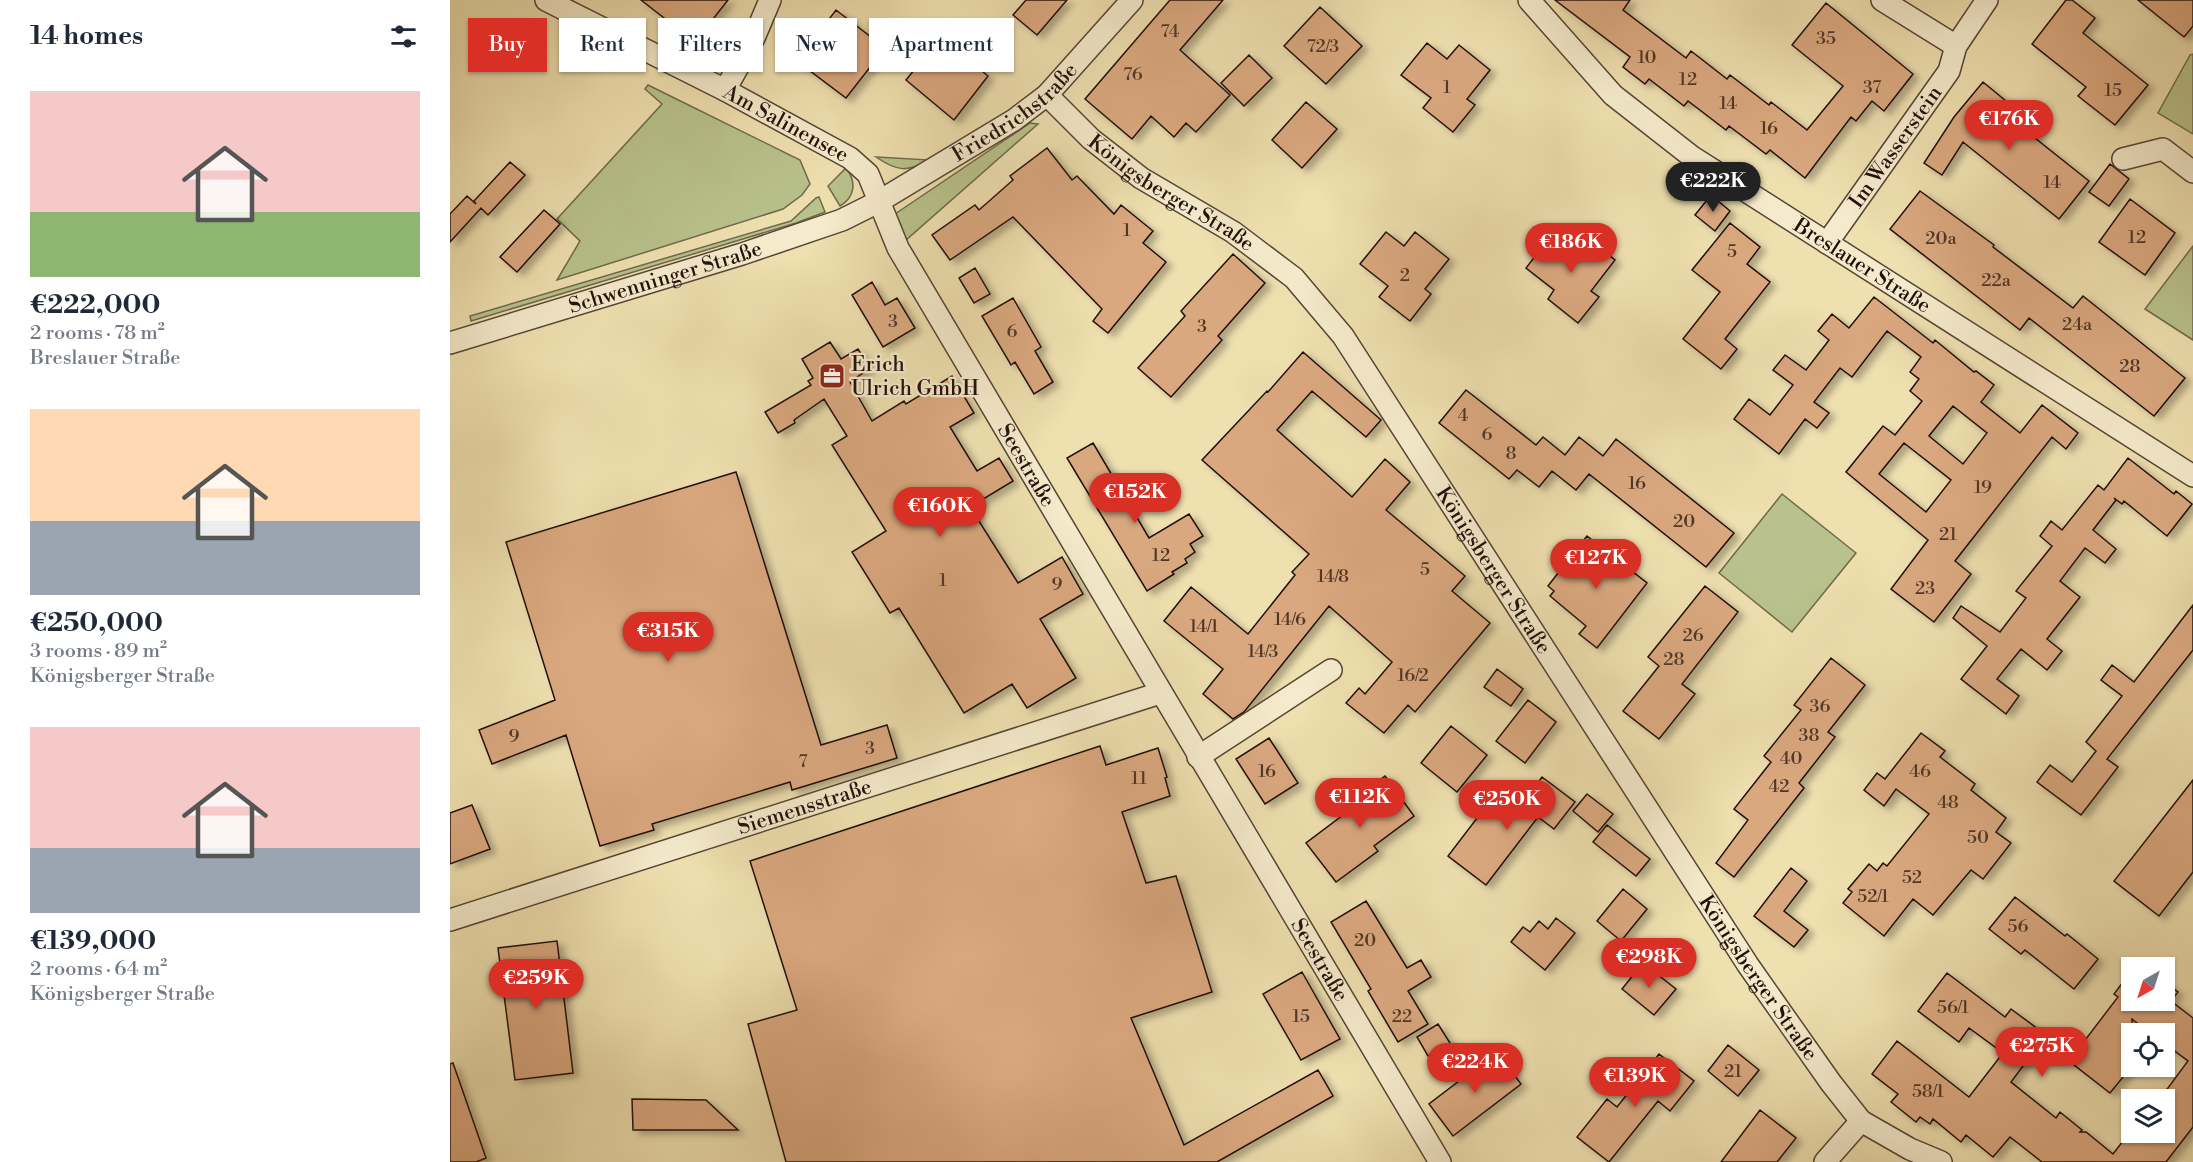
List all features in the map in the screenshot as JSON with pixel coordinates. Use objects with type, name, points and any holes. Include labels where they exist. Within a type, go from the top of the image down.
[{"type":"street","name":"Am Salinensee","points":[[546,0],[725,90],[850,158],[868,174],[878,202]]},
{"type":"street","points":[[725,90],[754,38],[770,0]]},
{"type":"street","name":"Friedrichstraße","points":[[878,202],[1014,120],[1047,95],[1132,0]]},
{"type":"street","name":"Breslauer Straße","points":[[1529,0],[1624,105],[1691,156],[2193,476]]},
{"type":"street","points":[[1882,0],[1956,46]]},
{"type":"street","name":"Im Wasserstein","points":[[1827,243],[1949,71],[1956,46],[1987,0]]},
{"type":"street","name":"Königsberger Straße","points":[[1047,95],[1091,139],[1141,178],[1233,232],[1294,278],[1343,336],[1748,965],[1825,1074],[1862,1121],[1910,1149],[1941,1162]]},
{"type":"street","points":[[2123,159],[2163,149],[2193,172]]},
{"type":"street","name":"Schwenninger Straße","points":[[450,343],[714,263],[842,220],[878,202]]},
{"type":"street","name":"Seestraße","points":[[878,202],[898,248],[1440,1162]]},
{"type":"street","points":[[1198,757],[1331,669]]},
{"type":"street","name":"Siemensstraße","points":[[450,920],[1160,693]]},
{"type":"street","points":[[1826,1162],[1862,1121]]},
{"type":"green space","points":[[2193,54],[2193,134],[2158,113],[2190,55]]},
{"type":"green space","points":[[648,85],[800,160],[810,184],[802,195],[783,209],[557,280],[580,241],[557,219],[662,104],[645,89]]},
{"type":"green space","points":[[1030,123],[1038,124],[906,240],[897,226],[895,214]]},
{"type":"green space","points":[[876,157],[930,160],[915,167],[903,169]]},
{"type":"green space","points":[[846,168],[852,179],[853,189],[849,198],[840,206],[828,186]]},
{"type":"green space","points":[[819,197],[825,212],[796,223],[471,321],[470,316],[791,221]]},
{"type":"green space","points":[[2193,246],[2193,340],[2145,309]]},
{"type":"green space","points":[[1782,494],[1856,553],[1792,632],[1719,573]]},
{"type":"building","points":[[641,0],[728,0],[714,18],[664,18]]},
{"type":"building","points":[[1026,0],[1067,0],[1037,35],[1013,15]]},
{"type":"building","points":[[1170,0],[1223,0],[1180,50],[1230,95],[1196,132],[1186,123],[1174,137],[1151,116],[1132,139],[1085,99]]},
{"type":"building","points":[[1555,0],[1630,0],[1623,10],[1686,58],[1691,51],[1727,79],[1730,75],[1769,105],[1771,102],[1807,130],[1843,86],[1792,45],[1826,3],[1913,74],[1884,111],[1872,101],[1856,121],[1851,117],[1805,178],[1770,150],[1766,154],[1729,126],[1726,130],[1688,101],[1684,106],[1649,79],[1645,84],[1623,67],[1630,57]]},
{"type":"building","points":[[2066,0],[2072,0],[2095,18],[2083,33],[2148,85],[2115,125],[2078,96],[2086,87],[2032,44]]},
{"type":"building","points":[[2138,0],[2193,0],[2193,26],[2184,37]]},
{"type":"building","points":[[1320,7],[1362,46],[1326,84],[1284,46]]},
{"type":"building","points":[[836,10],[846,18],[830,18]]},
{"type":"building","points":[[857,26],[869,36],[869,69],[846,98],[812,72],[857,72]]},
{"type":"building","points":[[1427,43],[1447,59],[1459,45],[1490,70],[1467,99],[1475,105],[1453,132],[1423,108],[1431,98],[1401,75]]},
{"type":"building","points":[[1249,55],[1272,78],[1244,106],[1221,83]]},
{"type":"building","points":[[913,72],[983,72],[988,76],[954,120],[906,80]]},
{"type":"building","points":[[1983,82],[2012,106],[2007,112],[2036,136],[2035,138],[2089,181],[2059,219],[1963,142],[1942,175],[1924,163],[1954,117]]},
{"type":"building","points":[[1306,102],[1337,129],[1302,168],[1272,140]]},
{"type":"building","points":[[1047,148],[1072,180],[1077,176],[1114,214],[1121,205],[1153,231],[1143,243],[1166,262],[1108,333],[1093,321],[1102,309],[1013,217],[950,260],[932,235],[975,205],[979,210],[1013,180],[1010,176]]},
{"type":"building","points":[[510,162],[525,175],[488,215],[481,208],[450,242],[450,214],[467,196],[476,204],[474,201]]},
{"type":"building","points":[[2110,164],[2129,179],[2109,206],[2089,192]]},
{"type":"building","points":[[1920,191],[1994,245],[1993,247],[2073,308],[2083,296],[2185,378],[2154,416],[2029,318],[2020,330],[1890,229]]},
{"type":"building","points":[[1711,195],[1730,211],[1715,231],[1695,215]]},
{"type":"building","points":[[2130,199],[2175,233],[2145,275],[2099,242]]},
{"type":"building","points":[[544,210],[560,224],[517,272],[500,257]]},
{"type":"building","points":[[1730,223],[1760,247],[1747,264],[1770,282],[1725,339],[1737,349],[1721,369],[1683,339],[1720,292],[1692,270]]},
{"type":"building","points":[[1386,232],[1404,246],[1415,232],[1449,259],[1425,289],[1431,294],[1410,321],[1379,297],[1388,286],[1360,264]]},
{"type":"building","points":[[1552,234],[1572,250],[1584,236],[1615,260],[1591,291],[1599,297],[1578,323],[1548,299],[1554,290],[1526,268]]},
{"type":"building","points":[[1233,254],[1265,283],[1218,336],[1222,340],[1171,397],[1138,368],[1185,316],[1181,311]]},
{"type":"building","points":[[975,268],[990,294],[974,303],[959,278]]},
{"type":"building","points":[[872,282],[885,305],[897,298],[915,328],[883,347],[852,295]]},
{"type":"building","points":[[1874,297],[1933,343],[1935,340],[1994,385],[1981,402],[2020,433],[2042,405],[2078,433],[2066,449],[2052,437],[1955,561],[1971,574],[1934,622],[1891,589],[1928,540],[1846,472],[1883,426],[1895,435],[1922,401],[1910,391],[1919,379],[1910,372],[1921,357],[1887,331],[1852,377],[1840,368],[1814,402],[1829,413],[1817,428],[1805,419],[1779,454],[1734,419],[1749,399],[1770,415],[1793,385],[1773,370],[1785,355],[1806,370],[1829,340],[1818,331],[1832,314],[1849,328]],"holes":[[[1953,406],[1987,433],[1963,464],[1929,436]],[[1904,443],[1951,480],[1926,512],[1879,474]]]},
{"type":"building","points":[[1013,298],[1041,347],[1035,351],[1053,382],[1034,394],[1015,362],[1011,365],[982,316]]},
{"type":"building","points":[[830,342],[841,359],[858,349],[870,368],[850,382],[872,421],[904,401],[906,404],[952,376],[974,413],[950,427],[977,471],[999,458],[1013,481],[970,507],[1018,583],[1062,557],[1083,594],[1040,619],[1076,678],[1027,708],[1012,684],[964,713],[899,608],[890,613],[852,552],[886,531],[832,445],[847,436],[824,399],[794,420],[795,423],[778,433],[765,412],[811,385],[808,381],[813,378],[802,359]]},
{"type":"building","points":[[1303,352],[1381,420],[1366,437],[1312,391],[1277,430],[1352,497],[1385,459],[1410,482],[1386,510],[1465,576],[1452,591],[1490,623],[1415,712],[1408,705],[1384,733],[1346,703],[1359,688],[1365,694],[1392,662],[1329,606],[1244,712],[1233,719],[1203,694],[1223,669],[1164,621],[1191,587],[1248,634],[1295,575],[1292,572],[1309,554],[1202,460]]},
{"type":"building","points":[[1466,390],[1536,445],[1543,437],[1565,455],[1579,437],[1603,456],[1616,439],[1734,533],[1706,567],[1589,474],[1576,490],[1552,471],[1539,487],[1517,470],[1509,479],[1439,423]]},
{"type":"building","points":[[1093,443],[1149,538],[1189,514],[1203,536],[1190,544],[1195,552],[1185,559],[1187,563],[1147,591],[1067,458]]},
{"type":"building","points":[[2128,458],[2174,494],[2176,491],[2192,504],[2167,536],[2124,501],[2122,504],[2114,498],[2116,500],[2093,530],[2116,549],[2105,563],[2085,548],[2060,581],[2080,597],[2047,639],[2062,651],[2047,670],[2021,649],[1997,679],[2019,696],[2006,714],[1961,679],[1987,646],[1953,618],[1961,606],[2000,632],[2026,598],[2016,591],[2052,546],[2040,536],[2051,521],[2062,530],[2098,485],[2104,490]]},
{"type":"building","points":[[736,472],[821,745],[887,725],[897,758],[792,790],[790,782],[652,824],[654,830],[600,846],[566,735],[492,764],[479,730],[555,700],[506,542]]},
{"type":"building","points":[[1587,536],[1647,583],[1597,648],[1579,634],[1586,626],[1550,596],[1554,591],[1548,586]]},
{"type":"building","points":[[1705,586],[1738,612],[1682,684],[1695,694],[1659,739],[1623,711],[1659,666],[1648,657]]},
{"type":"building","points":[[2193,605],[2193,650],[2107,759],[2118,767],[2081,815],[2037,782],[2050,765],[2072,782],[2096,751],[2086,742],[2122,696],[2101,680],[2112,665],[2134,682]]},
{"type":"building","points":[[1831,658],[1865,685],[1828,732],[1835,737],[1799,783],[1804,788],[1734,877],[1716,863],[1748,820],[1734,809],[1771,762],[1764,756],[1801,710],[1794,705]]},
{"type":"building","points":[[1497,669],[1523,689],[1511,706],[1484,687]]},
{"type":"building","points":[[1528,700],[1556,722],[1525,763],[1496,741]]},
{"type":"building","points":[[1451,726],[1487,755],[1457,792],[1421,763]]},
{"type":"building","points":[[1921,733],[1945,751],[1940,757],[1975,784],[1971,790],[2006,818],[1996,832],[2011,843],[1983,879],[1971,870],[1933,915],[1913,899],[1884,936],[1843,903],[1852,892],[1848,889],[1869,864],[1877,871],[1883,863],[1887,866],[1929,814],[1896,789],[1884,806],[1864,790],[1877,773],[1885,779]]},
{"type":"building","points":[[1269,738],[1298,783],[1265,804],[1236,759]]},
{"type":"building","points":[[1100,746],[1106,765],[1158,748],[1167,777],[1165,778],[1170,796],[1122,812],[1146,883],[1176,876],[1212,992],[1131,1018],[1184,1145],[1318,1070],[1333,1096],[1217,1162],[786,1162],[748,1024],[797,1010],[750,861]]},
{"type":"building","points":[[1385,776],[1414,816],[1374,846],[1378,851],[1336,882],[1306,843],[1347,812],[1344,807]]},
{"type":"building","points":[[1542,777],[1575,802],[1554,829],[1538,817],[1486,885],[1448,856],[1487,805],[1508,822]]},
{"type":"building","points":[[2193,780],[2193,872],[2159,916],[2114,881]]},
{"type":"building","points":[[1587,794],[1613,814],[1598,832],[1573,811]]},
{"type":"building","points":[[472,805],[490,849],[450,864],[450,813]]},
{"type":"building","points":[[1607,825],[1650,859],[1636,876],[1593,842]]},
{"type":"building","points":[[1791,868],[1807,881],[1784,911],[1808,930],[1794,947],[1754,916]]},
{"type":"building","points":[[1623,889],[1647,909],[1621,941],[1597,921]]},
{"type":"building","points":[[2015,897],[2098,959],[2074,989],[2025,950],[2021,954],[1989,929]]},
{"type":"building","points":[[1366,901],[1407,968],[1421,960],[1431,977],[1408,991],[1428,1024],[1398,1042],[1368,991],[1371,989],[1331,922]]},
{"type":"building","points":[[1556,918],[1575,933],[1545,970],[1511,942],[1523,927],[1530,932],[1539,921],[1548,929]]},
{"type":"building","points":[[557,941],[573,1073],[515,1080],[498,948]]},
{"type":"building","points":[[1643,963],[1676,989],[1654,1015],[1622,989]]},
{"type":"building","points":[[1302,972],[1340,1039],[1301,1060],[1263,994]]},
{"type":"building","points":[[1947,973],[2005,1017],[2011,1009],[2046,1035],[2011,1082],[2056,1118],[2060,1112],[2082,1130],[2080,1132],[2086,1132],[2113,1154],[2122,1143],[2175,1143],[2175,1089],[2167,1089],[2188,1061],[2175,1051],[2175,1023],[2137,1023],[2132,1019],[2132,1023],[2121,1023],[2121,1077],[2123,1077],[2110,1093],[2069,1061],[2118,997],[2114,994],[2121,985],[2121,1011],[2175,1011],[2175,1004],[2193,1018],[2193,1127],[2166,1162],[2042,1162],[2010,1137],[1993,1157],[1966,1135],[1961,1142],[1933,1119],[1930,1124],[1920,1117],[1916,1122],[1891,1102],[1898,1094],[1872,1074],[1897,1041],[1969,1097],[2003,1053],[1969,1028],[1959,1042],[1918,1011]]},
{"type":"building","points":[[1438,1024],[1450,1043],[1428,1056],[1417,1037]]},
{"type":"building","points":[[1728,1045],[1759,1070],[1738,1096],[1708,1071]]},
{"type":"building","points":[[1497,1052],[1521,1084],[1453,1136],[1429,1104]]},
{"type":"building","points":[[1659,1054],[1694,1081],[1670,1111],[1658,1101],[1609,1162],[1577,1137],[1607,1099],[1617,1107]]},
{"type":"building","points":[[453,1063],[486,1158],[476,1162],[450,1162],[450,1064]]},
{"type":"building","points":[[632,1099],[706,1100],[738,1130],[633,1130]]},
{"type":"building","points":[[1760,1110],[1796,1138],[1777,1162],[1721,1162]]},
{"type":"place","name":"Erich Ulrich GmbH","points":[[832,376]]}]
